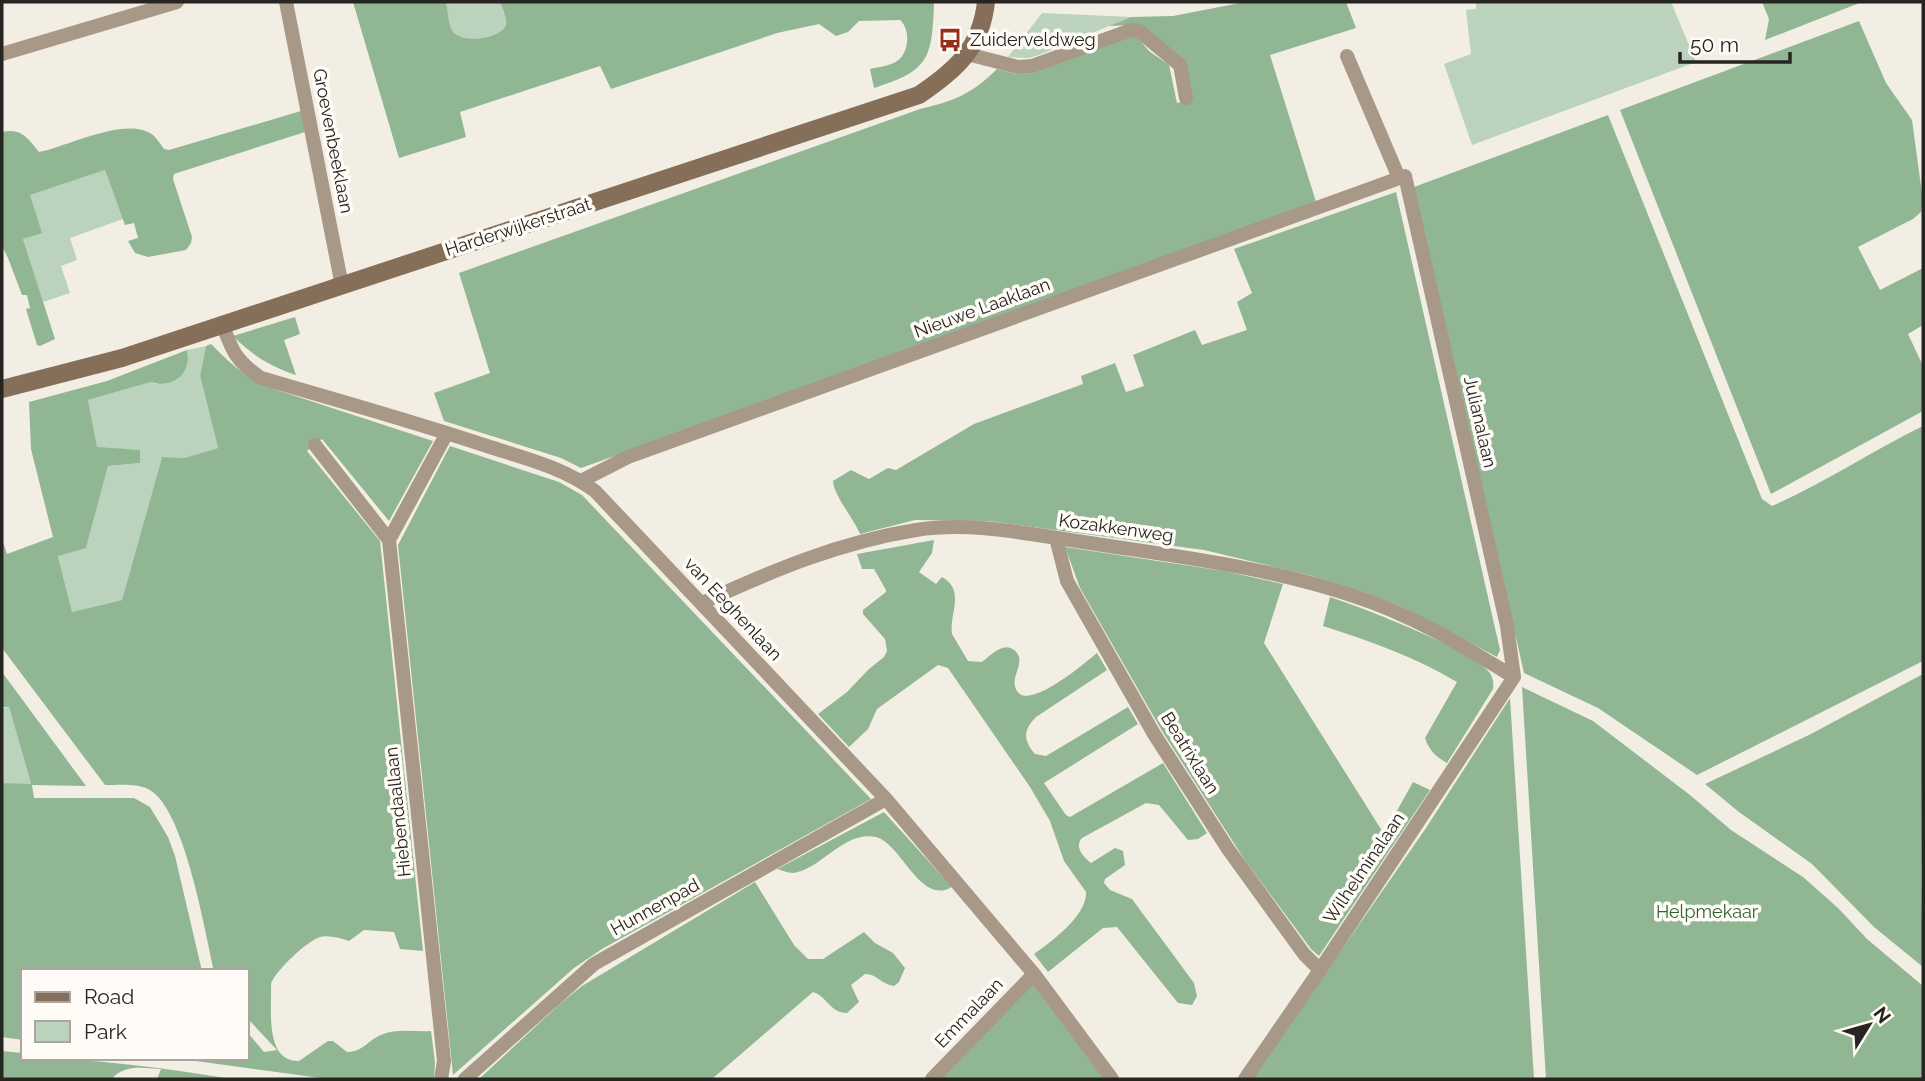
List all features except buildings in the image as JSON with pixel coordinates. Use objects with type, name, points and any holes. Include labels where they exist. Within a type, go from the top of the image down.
[{"type":"main road","name":"Harderwijkerstraat","points":[[2,389],[122,358],[919,95],[953,71],[967,54],[978,32],[986,2]]},
{"type":"street","points":[[2,54],[177,2]]},
{"type":"street","name":"Groevenbeeklaan","points":[[286,2],[342,286]]},
{"type":"street","points":[[967,54],[1018,67],[1032,66],[1131,30],[1139,32],[1180,65],[1186,98]]},
{"type":"street","points":[[1348,56],[1402,177]]},
{"type":"street","name":"Nieuwe Laaklaan","points":[[581,481],[628,457],[1402,177]]},
{"type":"street","name":"Julianalaan","points":[[1402,177],[1507,626],[1514,677]]},
{"type":"street","name":"van Eeghenlaan","points":[[222,323],[235,356],[243,366],[261,378],[557,469],[595,491],[886,799],[1034,974],[1112,1079]]},
{"type":"street","points":[[315,445],[389,540],[447,433]]},
{"type":"street","name":"Kozakkenweg","points":[[702,603],[768,572],[818,554],[917,530],[986,527],[1246,566],[1355,596],[1396,612],[1514,677]]},
{"type":"street","name":"Beatrixlaan","points":[[1056,538],[1067,581],[1154,734],[1228,849],[1304,954],[1320,970]]},
{"type":"street","name":"Hiebendaallaan","points":[[389,540],[444,1061],[441,1079]]},
{"type":"street","name":"Wilhelminalaan","points":[[1245,1079],[1514,677]]},
{"type":"street","name":"Hunnenpad","points":[[465,1079],[594,964],[886,799]]},
{"type":"street","name":"Emmalaan","points":[[932,1079],[1034,974]]},
{"type":"green space","points":[[353,2],[446,2],[452,30],[456,35],[471,39],[489,36],[503,29],[506,21],[500,2],[934,4],[931,38],[924,61],[906,76],[874,88],[870,69],[894,63],[904,53],[907,35],[900,20],[859,21],[848,32],[836,36],[819,24],[777,33],[611,89],[600,66],[460,112],[466,137],[399,158]]},
{"type":"green space","points":[[446,2],[500,2],[506,24],[503,29],[489,36],[463,38],[452,30]]},
{"type":"green space","points":[[1245,2],[1346,2],[1356,28],[1270,55],[1317,205],[581,468],[561,458],[444,421],[434,393],[490,373],[459,273],[943,103],[971,91],[997,69],[1017,74],[1032,73],[1127,35],[1137,37],[1149,51],[1169,65],[1177,103],[1189,100],[1181,65],[1134,25],[1109,26],[1131,17],[1173,16]]},
{"type":"green space","points":[[1476,2],[1671,2],[1696,62],[1472,145],[1444,64],[1471,54],[1466,10],[1476,9]]},
{"type":"green space","points":[[1762,2],[1862,2],[1765,40],[1769,19]]},
{"type":"green space","points":[[1042,13],[1131,17],[1039,55],[1029,58],[1008,57]]},
{"type":"green space","points":[[1859,21],[1886,83],[1912,120],[1923,201],[1921,212],[1913,219],[1858,247],[1880,290],[1923,268],[1923,325],[1908,334],[1923,366],[1923,411],[1771,494],[1620,110]]},
{"type":"green space","points":[[301,111],[305,132],[174,174],[173,179],[192,237],[186,250],[148,257],[135,253],[128,241],[138,238],[134,223],[125,225],[105,170],[30,195],[42,233],[23,239],[55,339],[37,345],[26,309],[30,308],[27,295],[22,295],[2,246],[2,132],[19,133],[39,152],[114,130],[143,130],[154,136],[164,149],[169,150]]},
{"type":"green space","points":[[1608,115],[1762,499],[1772,506],[1923,426],[1923,661],[1697,775],[1598,708],[1524,673],[1414,187]]},
{"type":"green space","points":[[105,170],[123,219],[70,238],[77,260],[61,266],[70,293],[43,302],[23,239],[41,232],[29,195]]},
{"type":"green space","points":[[1396,192],[1500,650],[1497,657],[1398,605],[1367,593],[1312,576],[1204,550],[989,521],[915,520],[860,534],[836,493],[833,481],[851,470],[869,479],[888,468],[896,470],[974,424],[1083,384],[1081,376],[1115,363],[1126,392],[1144,386],[1133,355],[1195,330],[1202,345],[1247,330],[1237,302],[1252,293],[1234,249]]},
{"type":"green space","points":[[295,317],[300,334],[284,340],[296,375],[262,360],[233,336]]},
{"type":"green space","points":[[211,344],[240,370],[264,385],[433,441],[389,521],[322,439],[307,451],[380,541],[423,951],[400,949],[394,932],[364,930],[349,941],[320,937],[300,950],[273,979],[271,1006],[272,1032],[280,1053],[288,1059],[299,1061],[328,1041],[333,1041],[347,1052],[361,1048],[387,1033],[431,1031],[434,1079],[328,1079],[189,1060],[248,1060],[248,1033],[264,1052],[277,1050],[248,1019],[248,969],[214,969],[191,872],[172,819],[161,800],[143,787],[105,785],[2,648],[2,539],[7,554],[53,537],[31,449],[29,402],[107,381],[187,350],[186,366],[179,378],[159,384],[151,382],[88,400],[97,447],[140,450],[140,463],[108,466],[86,548],[58,556],[72,612],[122,600],[162,457],[184,458],[218,448],[200,376],[206,346]]},
{"type":"green space","points":[[206,346],[200,377],[218,448],[184,458],[162,457],[122,600],[72,612],[58,555],[86,547],[108,466],[140,463],[140,450],[97,448],[88,400],[151,382],[156,384],[188,356],[187,350]]},
{"type":"green space","points":[[450,446],[559,482],[582,495],[871,799],[602,949],[574,968],[453,1075],[398,545]]},
{"type":"green space","points":[[934,540],[932,553],[919,572],[936,584],[942,577],[953,589],[955,603],[952,634],[968,661],[982,662],[1005,647],[1014,650],[1019,660],[1015,686],[1020,694],[1029,695],[1055,684],[1097,653],[1107,670],[1036,717],[1026,735],[1035,754],[1046,756],[1128,707],[1138,724],[1044,783],[1066,815],[1070,817],[1163,763],[1207,833],[1198,839],[1188,840],[1159,805],[1146,803],[1082,838],[1079,845],[1083,855],[1091,863],[1115,848],[1123,851],[1125,865],[1105,879],[1104,883],[1110,890],[1132,899],[1194,983],[1197,996],[1192,1005],[1178,1003],[1117,927],[1103,928],[1048,972],[1034,954],[1075,919],[1085,901],[1086,892],[1064,861],[1050,821],[1030,787],[948,668],[938,665],[877,709],[868,729],[849,747],[818,714],[847,692],[887,651],[885,639],[863,614],[863,610],[886,590],[874,569],[862,569],[857,554]]},
{"type":"green space","points":[[1065,547],[1224,571],[1283,584],[1264,643],[1384,834],[1413,782],[1430,790],[1319,956],[1246,862],[1162,731],[1080,588]]},
{"type":"green space","points":[[1330,597],[1440,641],[1480,664],[1490,673],[1493,689],[1447,763],[1434,753],[1425,738],[1457,682],[1392,650],[1323,626]]},
{"type":"green space","points":[[2,672],[86,786],[32,785],[34,798],[134,798],[150,807],[168,837],[175,856],[202,969],[21,969],[21,1040],[2,1037],[2,783],[31,784],[9,707],[2,707]]},
{"type":"green space","points":[[1923,674],[1923,967],[1874,927],[1812,864],[1705,784],[1809,735]]},
{"type":"green space","name":"Helpmekaar","points":[[1522,687],[1593,721],[1731,830],[1803,877],[1867,939],[1923,986],[1923,1079],[1546,1079]]},
{"type":"green space","points":[[1510,698],[1534,1079],[1252,1079],[1426,828]]},
{"type":"green space","points":[[9,707],[31,785],[2,783],[2,708]]},
{"type":"green space","points":[[884,812],[952,887],[941,891],[930,888],[894,850],[876,837],[864,836],[843,844],[804,870],[793,873],[777,869]]},
{"type":"green space","points":[[755,882],[794,945],[808,959],[823,959],[864,932],[875,943],[893,953],[905,968],[899,982],[894,986],[865,974],[851,985],[859,1002],[847,1013],[836,1010],[813,992],[712,1079],[479,1079],[582,986]]},
{"type":"green space","points":[[1033,980],[1105,1079],[941,1079]]},
{"type":"green space","points":[[2,1051],[21,1053],[21,1060],[102,1062],[154,1068],[232,1079],[157,1079],[161,1069],[141,1068],[122,1071],[112,1079],[2,1079]]},
{"type":"place","name":"Zuiderveldweg","points":[[950,40]]}]
